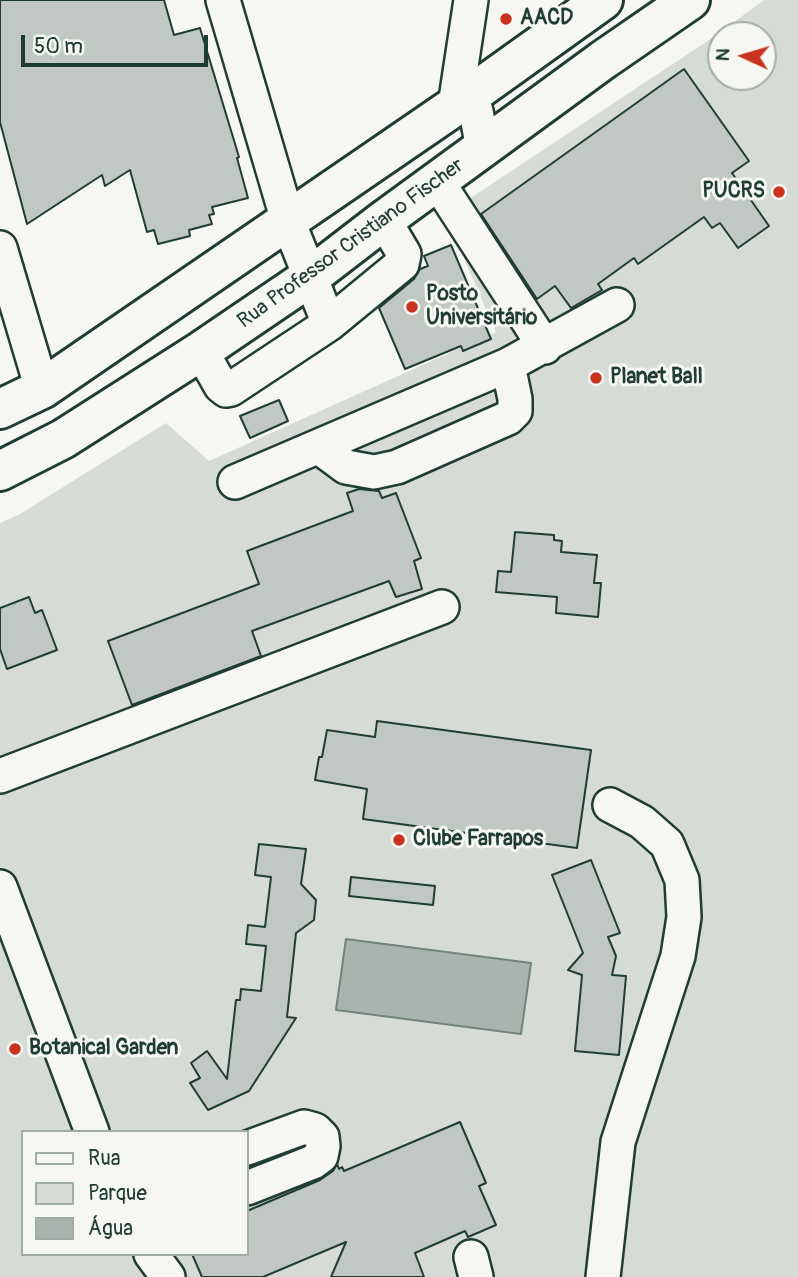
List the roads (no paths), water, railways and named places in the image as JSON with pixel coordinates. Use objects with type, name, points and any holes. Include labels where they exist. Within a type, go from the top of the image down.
[{"type":"main road","points":[[0,409],[43,389],[455,106],[603,0]]},
{"type":"main road","name":"Rua Professor Cristiano Fischer","points":[[0,471],[63,439],[310,277],[437,181],[690,0]]},
{"type":"main road","points":[[455,106],[482,149]]},
{"type":"street","points":[[223,0],[288,220],[329,324]]},
{"type":"street","points":[[455,106],[471,0]]},
{"type":"street","points":[[437,181],[545,347]]},
{"type":"street","points":[[201,351],[221,386],[226,390],[231,389],[329,324],[405,260],[384,220]]},
{"type":"street","points":[[0,247],[43,389]]},
{"type":"street","points":[[235,482],[508,365],[617,305]]},
{"type":"street","points":[[319,447],[346,467],[374,472],[397,467],[508,418],[516,411],[508,365]]},
{"type":"street","points":[[0,776],[442,607]]},
{"type":"street","points":[[603,1277],[618,1142],[678,956],[684,917],[682,880],[667,844],[642,822],[610,805]]},
{"type":"street","points":[[0,887],[91,1130]]},
{"type":"street","points":[[248,1148],[304,1127],[315,1130],[322,1137],[323,1146],[321,1156],[313,1162],[248,1188]]},
{"type":"street","points":[[152,1256],[168,1277]]},
{"type":"water","points":[[346,939],[531,963],[521,1034],[336,1010]]},
{"type":"place","name":"AACD","points":[[506,19]]},
{"type":"place","name":"PUCRS","points":[[779,192]]},
{"type":"place","name":"Posto Universitário","points":[[412,307]]},
{"type":"place","name":"Planet Ball","points":[[596,378]]},
{"type":"place","name":"Clube Farrapos","points":[[399,840]]},
{"type":"place","name":"Botanical Garden","points":[[15,1049]]}]
